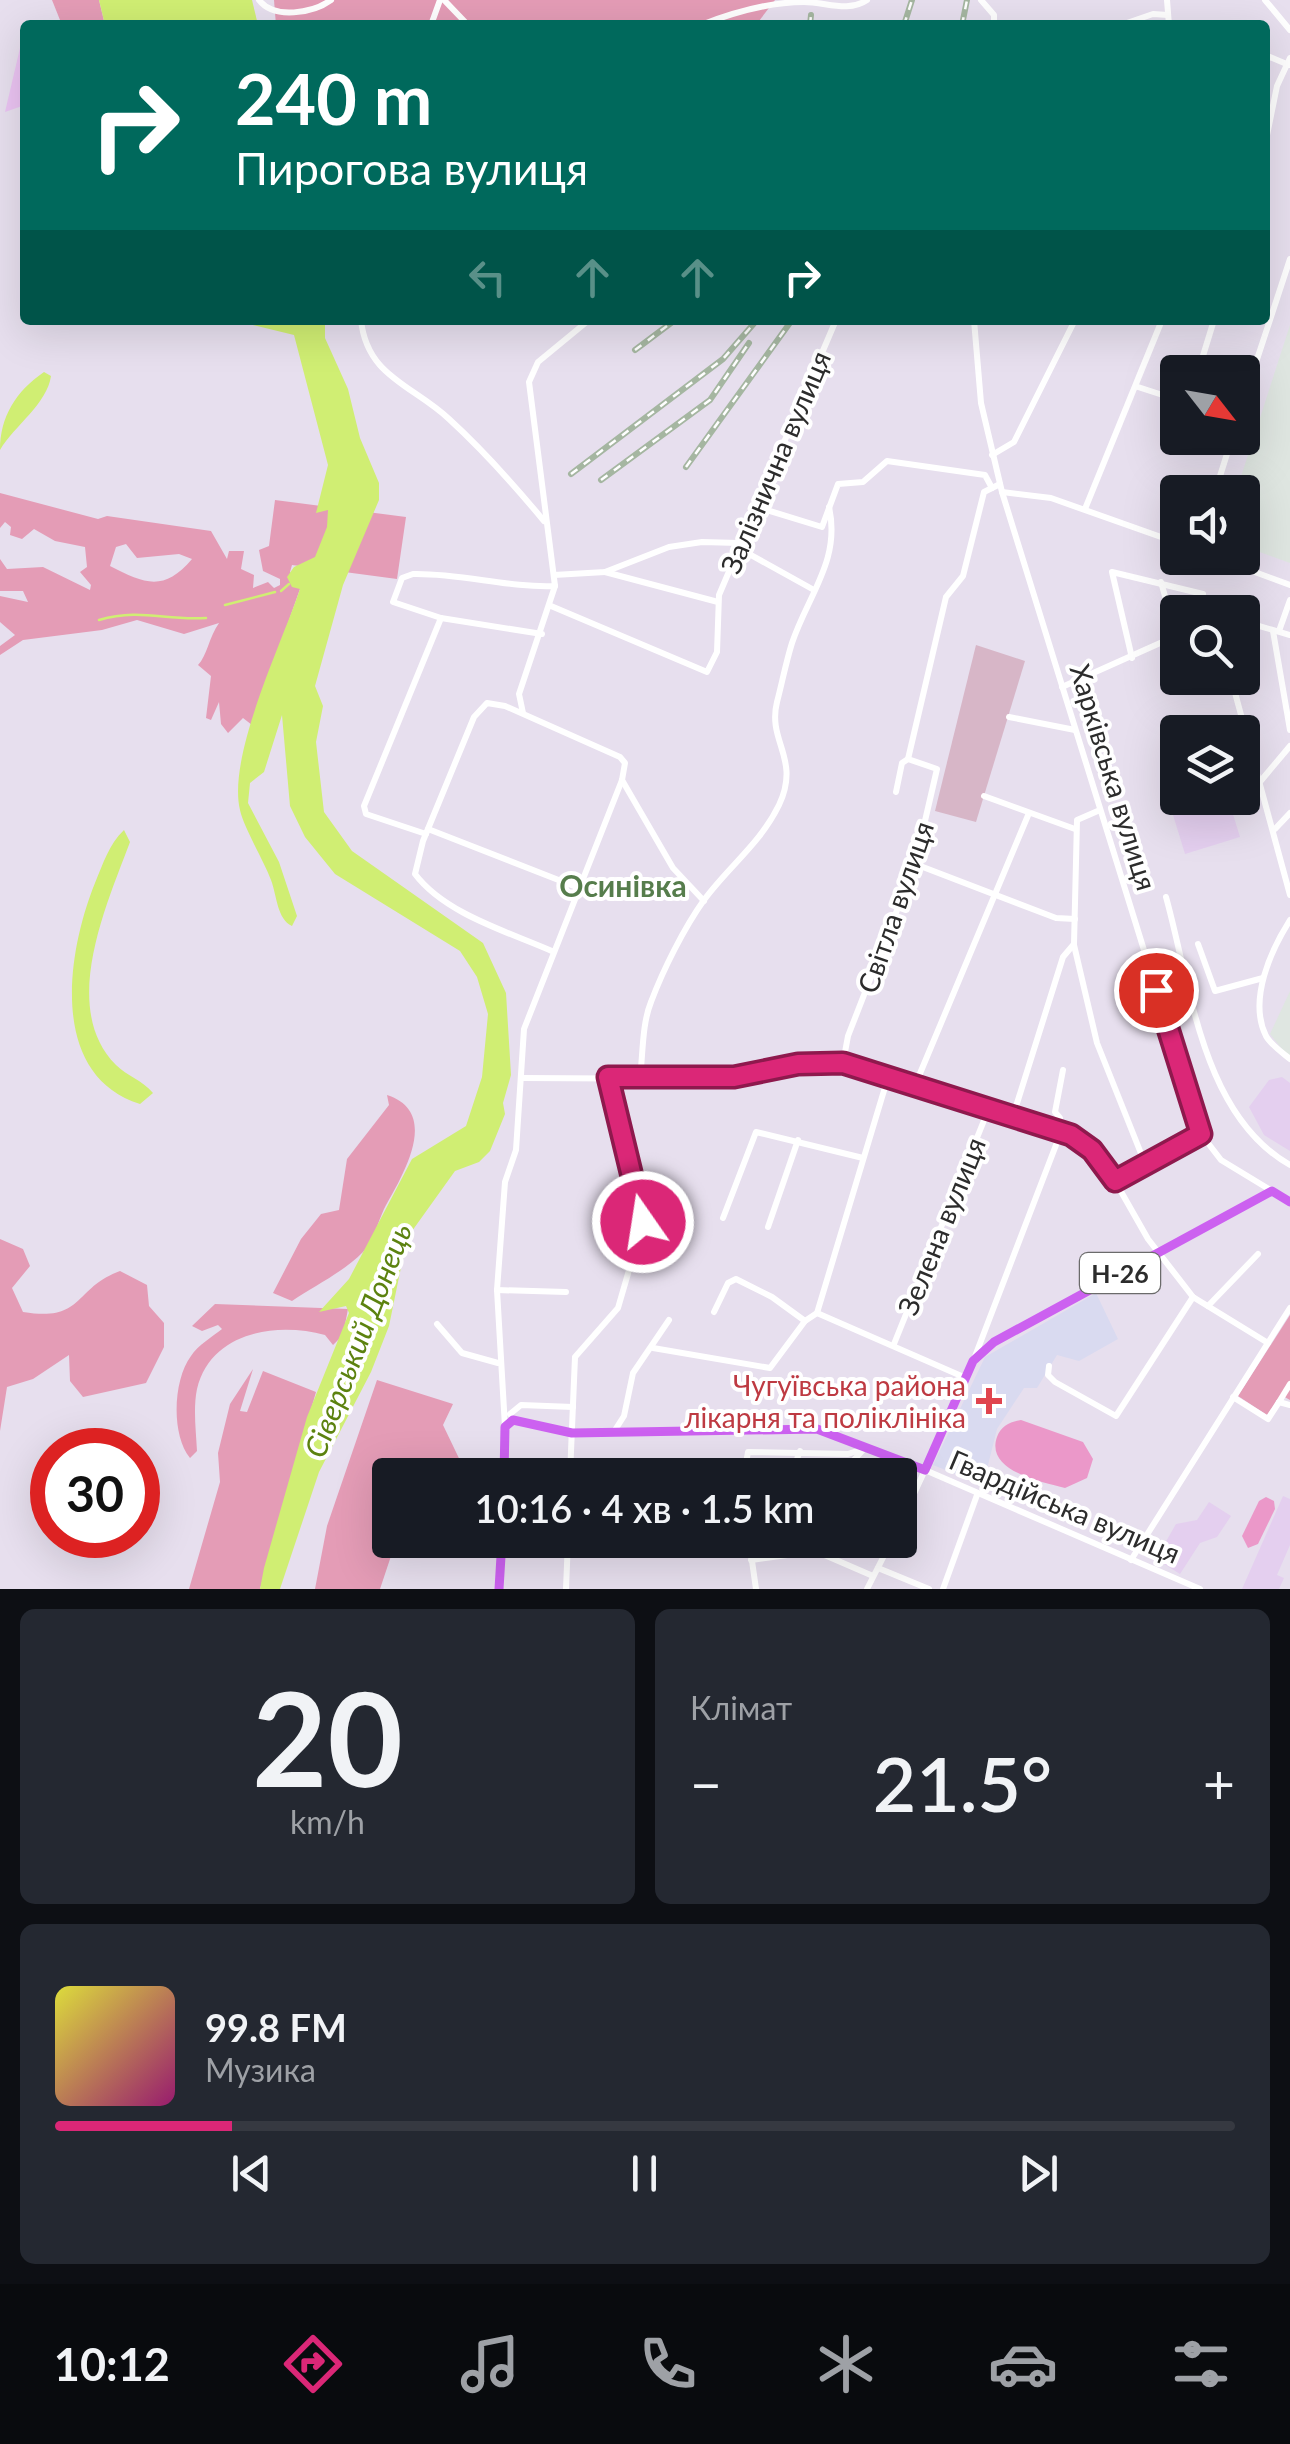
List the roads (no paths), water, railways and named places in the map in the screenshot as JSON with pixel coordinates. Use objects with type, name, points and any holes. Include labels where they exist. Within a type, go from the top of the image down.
[{"type":"main road","name":"Н-26","points":[[973,1361],[994,1342],[1272,1191]]},
{"type":"main road","name":"Харківська вулиця","points":[[1272,1191],[1290,1202]]},
{"type":"main road","points":[[926,1470],[973,1361]]},
{"type":"main road","points":[[504,1458],[504,1427],[513,1417]]},
{"type":"main road","name":"Гвардійська вулиця","points":[[513,1417],[572,1433],[807,1428],[836,1433],[926,1470]]},
{"type":"main road","points":[[498,1589],[501,1558]]},
{"type":"street","points":[[259,0],[269,9],[298,12],[331,0]]},
{"type":"street","points":[[442,0],[463,20]]},
{"type":"street","points":[[723,20],[802,2],[852,8],[867,0]]},
{"type":"street","points":[[1168,0],[1168,20]]},
{"type":"street","points":[[1264,0],[1290,30]]},
{"type":"street","points":[[1136,20],[1153,14],[1168,15]]},
{"type":"street","points":[[1270,122],[1278,86],[1289,62]]},
{"type":"street","points":[[1270,83],[1278,86]]},
{"type":"street","points":[[1270,320],[1290,260]]},
{"type":"street","points":[[362,325],[367,348],[385,374],[454,422],[546,524]]},
{"type":"street","points":[[524,714],[518,700],[555,586],[529,382],[538,362],[583,325]]},
{"type":"street","name":"Залізнична вулиця","points":[[551,606],[706,672],[717,652],[718,602],[834,325]]},
{"type":"street","name":"Харківська вулиця","points":[[974,325],[974,360],[998,488],[1201,1134],[1220,1160],[1272,1191]]},
{"type":"street","points":[[992,456],[1014,442],[1072,325]]},
{"type":"street","points":[[1085,509],[1160,325]]},
{"type":"street","points":[[1203,355],[1212,325]]},
{"type":"street","points":[[1259,355],[1268,325]]},
{"type":"street","points":[[1138,387],[1160,394]]},
{"type":"street","points":[[757,508],[822,527],[838,484],[863,482],[887,461],[985,475],[998,488]]},
{"type":"street","points":[[896,792],[902,762],[908,759],[946,597],[963,576],[984,492],[998,488],[1050,498],[1160,536]]},
{"type":"street","points":[[640,1078],[650,1004],[704,901],[756,845],[781,801],[790,764],[776,732],[776,709],[793,640],[826,572],[832,544],[830,507]]},
{"type":"street","points":[[554,575],[605,572],[669,547],[702,542],[740,546],[814,590]]},
{"type":"street","points":[[605,572],[718,602]]},
{"type":"street","points":[[1132,658],[1112,572],[1203,594]]},
{"type":"street","points":[[1260,573],[1290,584]]},
{"type":"street","points":[[542,634],[441,618],[393,602],[402,578],[440,574],[498,578],[532,588],[555,586]]},
{"type":"street","points":[[1161,582],[1165,595]]},
{"type":"street","points":[[1290,600],[1276,631],[1290,730]]},
{"type":"street","points":[[441,618],[364,806],[366,814],[427,831],[578,888]]},
{"type":"street","points":[[1260,626],[1290,635]]},
{"type":"street","points":[[1062,686],[1160,644]]},
{"type":"street","points":[[505,706],[518,700]]},
{"type":"street","points":[[504,1427],[497,1290],[505,1182],[516,1150],[524,1029],[622,780],[625,762],[524,714],[487,703],[478,710],[427,831],[415,874],[424,886],[456,908],[554,952]]},
{"type":"street","points":[[1009,717],[1075,730]]},
{"type":"street","points":[[1260,782],[1290,746]]},
{"type":"street","name":"Світла вулиця","points":[[843,1063],[848,1036],[915,864],[938,769],[908,759]]},
{"type":"street","points":[[622,780],[673,868],[704,901]]},
{"type":"street","points":[[1260,786],[1275,829],[1290,895]]},
{"type":"street","points":[[984,796],[1075,828]]},
{"type":"street","points":[[1100,810],[1082,814],[1075,828],[1074,944],[1097,1044],[1146,1166]]},
{"type":"street","points":[[916,1083],[1029,813]]},
{"type":"street","points":[[1275,829],[1290,813]]},
{"type":"street","points":[[915,864],[1056,918],[1075,919]]},
{"type":"street","points":[[1166,898],[1222,1095],[1262,1150],[1290,1166]]},
{"type":"street","points":[[1290,920],[1274,945],[1263,978],[1266,1036],[1290,1060]]},
{"type":"street","points":[[1013,1116],[1063,957],[1074,944]]},
{"type":"street","points":[[1198,944],[1215,991],[1263,978]]},
{"type":"street","points":[[522,1078],[734,1077],[798,1064],[843,1063],[890,1074],[1059,1131],[1092,1150],[1158,1252],[1193,1297],[1268,1343]]},
{"type":"street","points":[[973,1361],[1059,1131],[1060,1118],[1055,1112],[1063,1070]]},
{"type":"street","points":[[653,1348],[768,1368],[805,1321],[817,1313],[890,1074]]},
{"type":"street","points":[[571,1458],[574,1357],[618,1308],[643,1222],[608,1077]]},
{"type":"street","name":"Зелена вулиця","points":[[894,1344],[989,1108]]},
{"type":"street","points":[[723,1218],[753,1134],[762,1132],[864,1158]]},
{"type":"street","points":[[1115,1181],[1201,1134]]},
{"type":"street","points":[[768,1227],[798,1140]]},
{"type":"street","points":[[1208,1306],[1258,1254]]},
{"type":"street","points":[[714,1312],[728,1283],[736,1279],[772,1297],[805,1321]]},
{"type":"street","points":[[497,1290],[566,1292]]},
{"type":"street","points":[[1049,1366],[1048,1375],[1055,1382],[1116,1416],[1193,1297]]},
{"type":"street","points":[[1131,1560],[1290,1308]]},
{"type":"street","points":[[817,1313],[966,1378]]},
{"type":"street","points":[[615,1430],[624,1416],[633,1372],[670,1320]]},
{"type":"street","points":[[437,1324],[462,1354],[498,1363]]},
{"type":"street","points":[[1232,1397],[1268,1419],[1290,1384]]},
{"type":"street","points":[[500,1400],[513,1417],[522,1405],[573,1408]]},
{"type":"street","points":[[1279,1402],[1290,1404]]},
{"type":"street","points":[[747,1458],[748,1452],[848,1454],[865,1448]]},
{"type":"street","points":[[856,1458],[865,1448]]},
{"type":"street","points":[[798,1458],[800,1452]]},
{"type":"street","points":[[917,1489],[926,1470]]},
{"type":"street","name":"Гвардійська вулиця","points":[[926,1470],[1200,1589]]},
{"type":"street","points":[[943,1589],[977,1495]]},
{"type":"street","points":[[566,1589],[567,1558]]},
{"type":"street","points":[[756,1589],[752,1560],[766,1558]]},
{"type":"street","points":[[842,1558],[930,1589]]},
{"type":"street","points":[[867,1589],[883,1558]]},
{"type":"water","points":[[99,0],[252,0],[257,20],[104,20]]},
{"type":"water","name":"Сіверський Донець","points":[[253,325],[325,325],[325,338],[348,389],[360,438],[379,483],[379,500],[343,585],[315,686],[323,706],[316,742],[324,812],[352,851],[483,943],[506,993],[511,1075],[503,1103],[505,1114],[490,1151],[479,1162],[455,1171],[407,1238],[389,1326],[371,1372],[319,1472],[280,1589],[260,1589],[307,1417],[349,1313],[346,1306],[319,1312],[349,1279],[412,1159],[466,1126],[482,1077],[488,1014],[477,977],[460,951],[335,874],[305,837],[290,806],[282,715],[264,772],[250,783],[248,803],[279,862],[297,916],[292,926],[280,913],[271,880],[240,810],[241,760],[258,699],[300,589],[292,587],[287,577],[294,567],[315,557],[327,527],[328,510],[316,513],[328,465],[294,335]]},
{"type":"water","points":[[44,372],[51,376],[43,396],[0,450],[3,427],[12,406]]},
{"type":"water","points":[[124,830],[130,842],[100,925],[89,986],[91,1015],[99,1042],[116,1065],[153,1093],[140,1104],[111,1089],[90,1067],[78,1040],[72,1008],[77,943],[85,911],[107,855]]},
{"type":"waterway","points":[[281,591],[289,584]]},
{"type":"waterway","points":[[225,605],[275,592]]},
{"type":"waterway","points":[[99,620],[128,615],[206,618]]},
{"type":"railway","points":[[906,20],[912,0]]},
{"type":"railway","points":[[963,20],[967,0]]},
{"type":"railway","points":[[810,20],[811,15]]},
{"type":"railway","points":[[635,350],[668,325]]},
{"type":"railway","points":[[571,474],[723,359],[753,325]]},
{"type":"railway","points":[[686,467],[788,325]]},
{"type":"railway","points":[[601,480],[710,400],[749,343]]},
{"type":"place","name":"Чугуївська района лікарня та поліклініка","points":[[989,1401]]},
{"type":"district","name":"Осинівка","points":[[623,885]]}]
